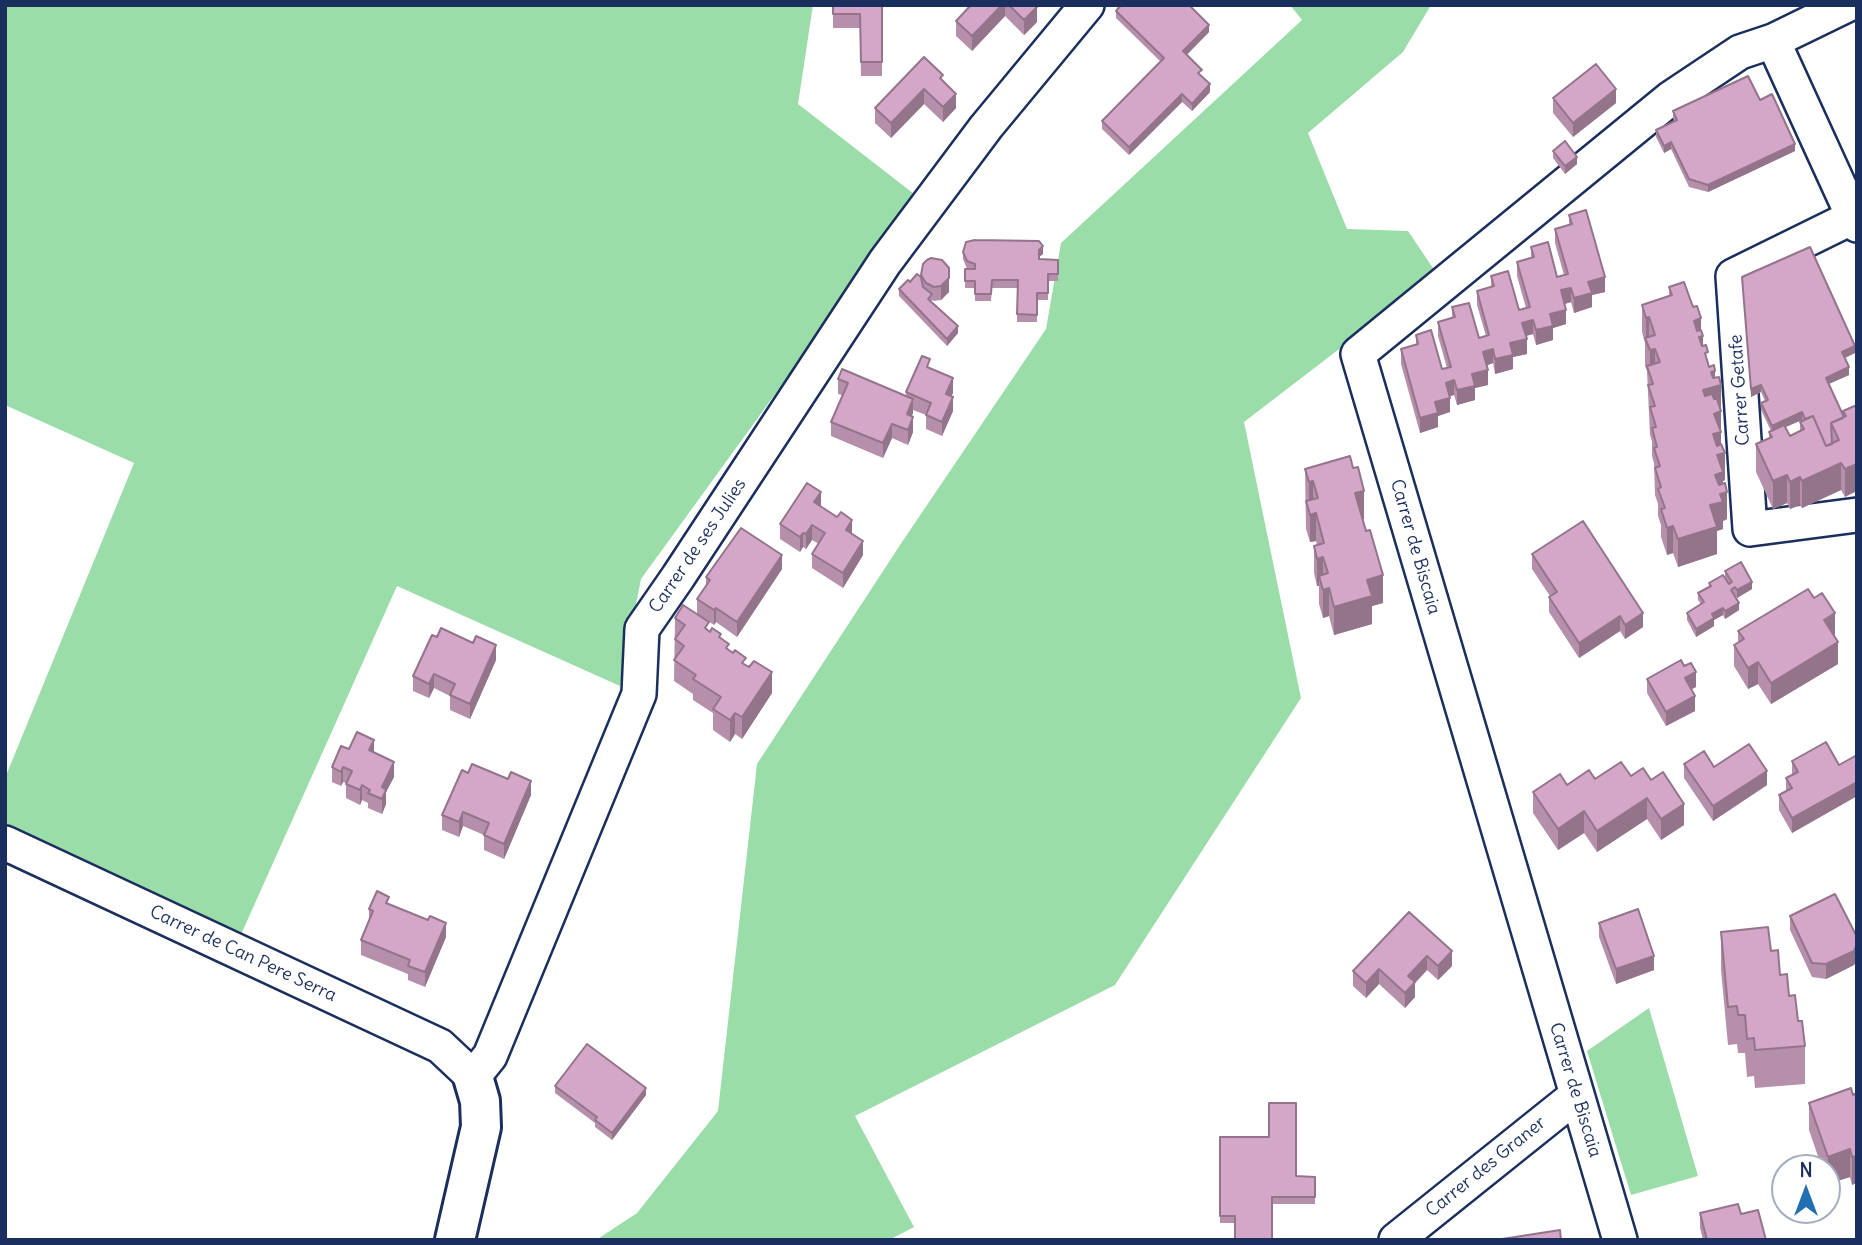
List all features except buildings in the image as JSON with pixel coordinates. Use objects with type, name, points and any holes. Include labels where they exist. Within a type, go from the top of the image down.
[{"type":"street","name":"Carrer de ses Julies","points":[[473,1077],[490,1056],[639,694],[642,629],[885,262],[986,127],[1087,5]]},
{"type":"street","points":[[1847,5],[1773,41],[1855,221]]},
{"type":"street","name":"Carrer de Biscaia","points":[[1620,1240],[1358,354],[1671,99],[1740,52],[1773,41]]},
{"type":"street","name":"Carrer Getafe","points":[[1855,221],[1733,276],[1750,529],[1857,515]]},
{"type":"street","name":"Carrer de Can Pere Serra","points":[[5,844],[440,1046],[473,1077]]},
{"type":"street","points":[[456,1240],[481,1127],[481,1101],[473,1077]]},
{"type":"street","name":"Carrer des Graner","points":[[1396,1240],[1577,1095]]},
{"type":"green space","points":[[5,5],[813,5],[798,104],[918,197],[641,579],[620,686],[397,586],[239,939],[5,827],[5,778],[134,463],[5,405]]},
{"type":"green space","points":[[1290,5],[1431,5],[1403,52],[1308,133],[1347,229],[1408,231],[1437,274],[1244,422],[1301,698],[1115,985],[855,1116],[914,1227],[889,1240],[596,1240],[637,1213],[718,1111],[757,764],[1046,329],[1061,243],[1302,20]]},
{"type":"green space","points":[[1649,1008],[1698,1176],[1631,1195],[1587,1051]]}]
